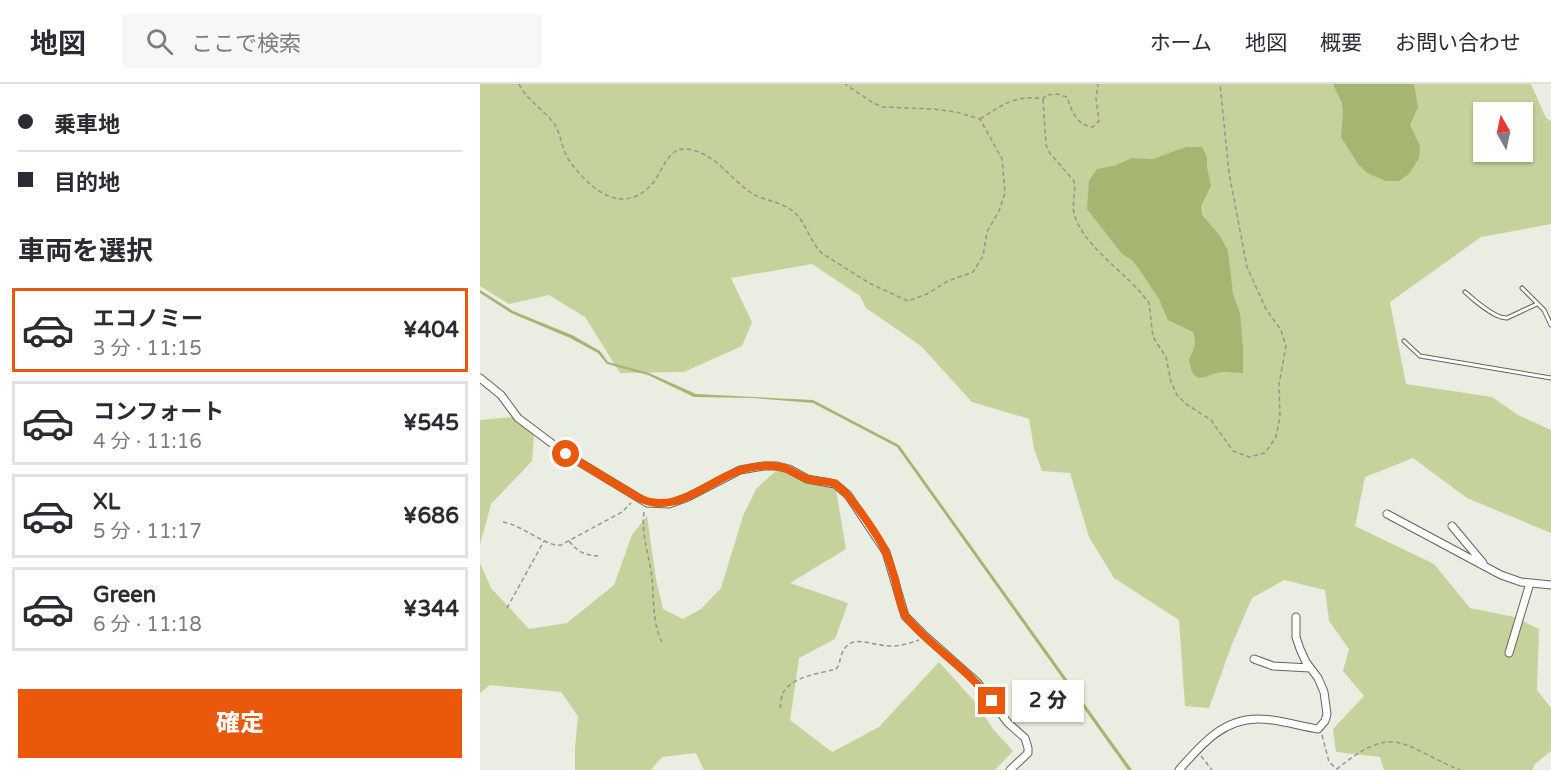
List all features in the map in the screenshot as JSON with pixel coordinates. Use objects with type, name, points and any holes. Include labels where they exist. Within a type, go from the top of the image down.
[{"type":"street","points":[[480,378],[501,394],[518,418],[566,454],[646,502],[669,504],[688,497],[740,470],[764,466],[789,469],[807,479],[835,484],[848,495],[886,552],[905,616],[977,682],[1008,723],[1025,738],[1028,753],[1010,770]]},
{"type":"street","points":[[1387,514],[1501,575],[1530,583],[1551,585]]},
{"type":"street","points":[[1452,526],[1486,567]]},
{"type":"street","points":[[1509,653],[1530,583]]},
{"type":"street","points":[[1179,770],[1196,750],[1222,728],[1242,721],[1258,719],[1318,729],[1325,721],[1327,714],[1324,692],[1298,643],[1296,617]]},
{"type":"street","points":[[1254,660],[1273,666],[1310,668]]},
{"type":"lane","points":[[1522,288],[1544,310],[1551,325]]},
{"type":"lane","points":[[1464,291],[1476,302],[1502,318],[1507,318],[1537,304]]},
{"type":"lane","points":[[1404,341],[1420,356],[1551,378]]},
{"type":"path","points":[[519,84],[523,92],[554,125],[573,166],[610,198],[619,200],[628,198],[646,189],[672,154],[678,150],[689,149],[715,159],[736,182],[753,194],[797,214],[823,254],[869,283],[908,301],[927,294],[948,281],[973,273],[983,256],[987,232],[1003,202],[1005,181],[999,149],[980,119],[945,110],[883,107],[873,104],[845,84]]},
{"type":"path","points":[[1098,84],[1096,98],[1099,121],[1093,126],[1088,126],[1077,119],[1064,95],[1046,95],[1043,99],[1046,145],[1048,152],[1074,181],[1075,217],[1095,246],[1149,303],[1151,333],[1166,357],[1173,389],[1186,404],[1211,420],[1233,451],[1254,457],[1269,450],[1276,437],[1280,417],[1279,384],[1286,346],[1281,330],[1266,309],[1247,267],[1229,173],[1220,84]]},
{"type":"path","points":[[980,119],[1014,99],[1032,97],[1043,99]]},
{"type":"path","points":[[502,522],[515,524],[553,546],[622,512],[635,496]]},
{"type":"path","points":[[646,502],[643,536],[651,569],[657,632],[662,642]]},
{"type":"path","points":[[569,540],[578,552],[598,556]]},
{"type":"path","points":[[507,608],[544,541]]},
{"type":"path","points":[[780,708],[783,694],[790,686],[801,679],[836,669],[845,648],[853,642],[861,641],[890,646],[927,638]]},
{"type":"path","points":[[1318,729],[1329,762],[1337,769],[1364,750],[1385,742],[1396,741],[1410,745],[1460,770]]},
{"type":"path","points":[[1196,750],[1212,770]]},
{"type":"shaded area","points":[[480,84],[1531,84],[1546,118],[1551,121],[1551,224],[1481,237],[1390,302],[1406,384],[1492,397],[1518,415],[1551,430],[1551,533],[1467,498],[1413,458],[1365,477],[1355,526],[1434,564],[1470,608],[1514,617],[1539,629],[1537,690],[1551,708],[1551,751],[1535,764],[1532,770],[1384,770],[1380,757],[1336,752],[1333,729],[1364,696],[1343,671],[1349,649],[1329,621],[1325,590],[1284,580],[1252,598],[1232,644],[1209,708],[1185,706],[1179,620],[1114,578],[1089,537],[1070,473],[1042,471],[1034,448],[1029,419],[972,402],[921,346],[866,308],[860,296],[812,264],[731,278],[752,322],[742,346],[684,372],[620,373],[585,317],[549,295],[509,304],[480,286]]},
{"type":"shaded area","points":[[1333,84],[1414,84],[1418,107],[1410,125],[1420,146],[1419,158],[1409,174],[1399,181],[1386,181],[1367,173],[1358,164],[1341,137],[1342,103]]},
{"type":"shaded area","points":[[1186,147],[1202,147],[1207,157],[1211,186],[1201,206],[1202,215],[1220,236],[1228,251],[1233,294],[1240,313],[1243,373],[1222,372],[1201,378],[1194,374],[1189,360],[1195,343],[1193,332],[1168,320],[1159,299],[1139,269],[1132,260],[1122,254],[1087,209],[1089,181],[1097,169],[1114,166],[1132,158],[1153,159]]},
{"type":"shaded area","points":[[480,290],[513,311],[572,335],[600,351],[608,362],[649,373],[696,394],[813,400],[899,445],[1132,770],[1128,770],[897,447],[813,403],[753,398],[694,397],[648,375],[607,364],[598,353],[570,338],[511,313],[480,293]]},
{"type":"shaded area","points":[[513,417],[534,433],[532,461],[491,504],[480,545],[480,420]]},
{"type":"shaded area","points":[[780,467],[806,474],[836,490],[846,549],[790,583],[848,603],[835,639],[799,658],[790,720],[832,752],[879,727],[939,662],[976,703],[993,729],[1013,751],[995,770],[704,770],[696,753],[662,757],[651,770],[575,770],[578,716],[561,692],[490,685],[480,693],[480,563],[491,588],[529,629],[567,623],[614,585],[632,535],[647,516],[656,579],[663,609],[683,619],[701,609],[721,588],[743,516],[756,489]]},
{"type":"route","points":[[566,454],[647,503],[669,504],[688,497],[740,470],[764,466],[789,469],[807,479],[835,484],[848,495],[886,552],[905,616],[977,682],[992,701]]}]
